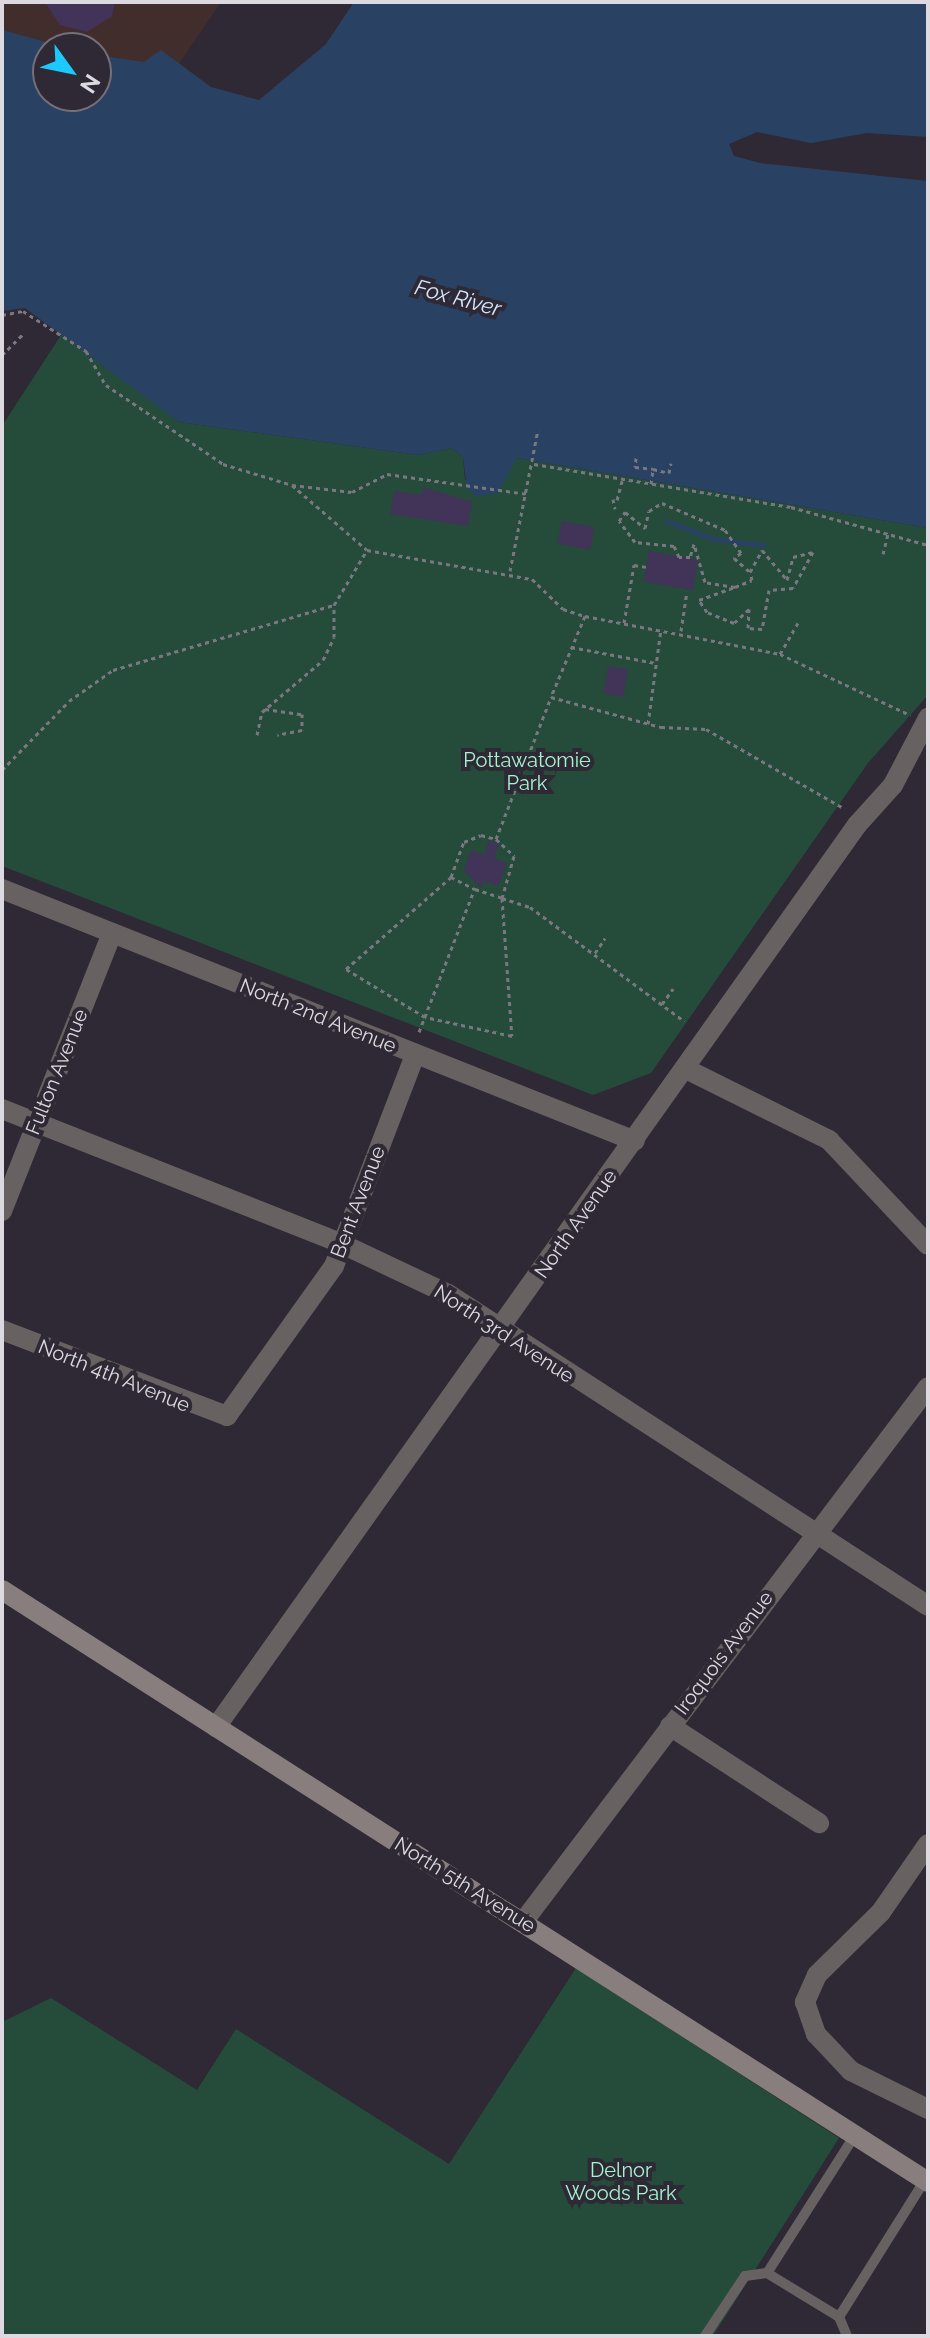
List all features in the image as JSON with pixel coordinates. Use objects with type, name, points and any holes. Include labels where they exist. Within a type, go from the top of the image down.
[{"type":"main road","name":"North 5th Avenue","points":[[2,1590],[926,2181]]},
{"type":"street","name":"North Avenue","points":[[216,1727],[501,1332],[857,825],[893,785],[926,720]]},
{"type":"street","name":"North 2nd Avenue","points":[[2,889],[635,1141]]},
{"type":"street","name":"Fulton Avenue","points":[[2,1211],[112,933]]},
{"type":"street","name":"Bent Avenue","points":[[227,1416],[334,1266],[340,1243],[415,1055]]},
{"type":"street","points":[[686,1069],[829,1140],[928,1245]]},
{"type":"street","name":"North 3rd Avenue","points":[[2,1109],[340,1243],[448,1294],[501,1332],[928,1606]]},
{"type":"street","name":"North 4th Avenue","points":[[2,1330],[227,1416]]},
{"type":"street","name":"Iroquois Avenue","points":[[523,1922],[928,1387]]},
{"type":"street","points":[[670,1726],[819,1823]]},
{"type":"street","points":[[928,1844],[881,1912],[817,1975],[805,2002],[816,2034],[851,2071],[928,2109]]},
{"type":"lane","points":[[767,2273],[855,2135]]},
{"type":"lane","points":[[839,2317],[926,2181]]},
{"type":"lane","points":[[705,2336],[745,2276],[767,2273],[839,2317],[847,2336]]},
{"type":"path","points":[[2,315],[23,311],[86,351],[106,385],[206,456],[292,485],[352,492],[387,474],[527,494]]},
{"type":"path","points":[[2,355],[24,333]]},
{"type":"path","points":[[510,573],[534,464],[538,430]]},
{"type":"path","points":[[636,458],[635,467],[669,473],[671,463]]},
{"type":"path","points":[[645,468],[647,459]]},
{"type":"path","points":[[651,484],[660,461]]},
{"type":"path","points":[[534,464],[791,507],[928,545]]},
{"type":"path","points":[[622,479],[615,510],[635,542],[674,546],[679,557],[690,557],[694,544],[705,582],[735,587]]},
{"type":"path","points":[[292,485],[367,550],[510,573],[532,579],[563,609],[585,616],[681,631],[780,654],[926,720]]},
{"type":"path","points":[[615,510],[645,528],[655,507],[682,507],[725,530],[741,553],[734,558],[750,572],[752,580],[699,600],[734,623],[749,609],[748,628],[762,629],[769,590],[793,588],[813,552],[793,557],[787,580],[762,550],[750,572]]},
{"type":"path","points":[[883,554],[888,534]]},
{"type":"path","points":[[257,735],[253,727],[265,709],[323,660],[334,637],[334,605],[367,550]]},
{"type":"path","points":[[624,623],[634,565],[646,567]]},
{"type":"path","points":[[681,631],[687,591]]},
{"type":"path","points":[[2,770],[69,701],[113,670],[334,605]]},
{"type":"path","points":[[496,839],[585,616]]},
{"type":"path","points":[[780,654],[798,623]]},
{"type":"path","points":[[648,724],[661,628]]},
{"type":"path","points":[[571,647],[656,663]]},
{"type":"path","points":[[551,697],[648,724],[706,729],[845,809]]},
{"type":"path","points":[[265,709],[302,714],[302,730],[277,735]]},
{"type":"path","points":[[481,835],[496,839],[514,856],[502,898],[512,1036],[425,1017],[346,969],[451,877],[464,842],[481,835]]},
{"type":"path","points":[[451,877],[475,889],[530,907],[684,1021]]},
{"type":"path","points":[[419,1032],[475,889]]},
{"type":"path","points":[[595,953],[605,938]]},
{"type":"path","points":[[662,1004],[673,989]]},
{"type":"shaded area","points":[[2,2],[221,2],[172,74],[112,62],[112,32],[32,32],[32,43],[2,41]]},
{"type":"green space","name":"Pottawatomie Park","points":[[63,332],[179,422],[418,455],[452,448],[463,457],[465,480],[504,473],[517,458],[928,528],[928,695],[868,763],[651,1073],[593,1095],[2,866],[2,426]]},
{"type":"green space","name":"Delnor Woods Park","points":[[576,1968],[839,2138],[713,2336],[2,2336],[2,2022],[51,1998],[197,2090],[236,2029],[449,2164]]},
{"type":"water","name":"Fox River","points":[[354,2],[928,2],[928,137],[867,133],[811,143],[757,132],[729,144],[734,156],[760,163],[928,181],[928,528],[517,458],[498,492],[476,497],[467,489],[463,457],[452,448],[418,455],[179,422],[25,308],[2,311],[2,30],[32,38],[32,112],[112,112],[112,57],[144,62],[161,50],[211,87],[259,100],[326,44]]},
{"type":"building","points":[[45,2],[115,2],[112,16],[87,32],[60,25]]},
{"type":"building","points":[[423,487],[472,502],[468,526],[390,514],[394,491],[421,495]]},
{"type":"building","points":[[562,521],[594,527],[590,550],[558,544]]},
{"type":"building","points":[[649,551],[698,560],[693,590],[644,582]]},
{"type":"building","points":[[608,666],[628,669],[623,697],[604,694]]},
{"type":"building","points":[[489,840],[499,845],[494,858],[507,863],[498,886],[484,881],[481,888],[464,870],[471,850],[484,855]]},
{"type":"waterway","points":[[666,521],[714,539],[764,545]]}]
